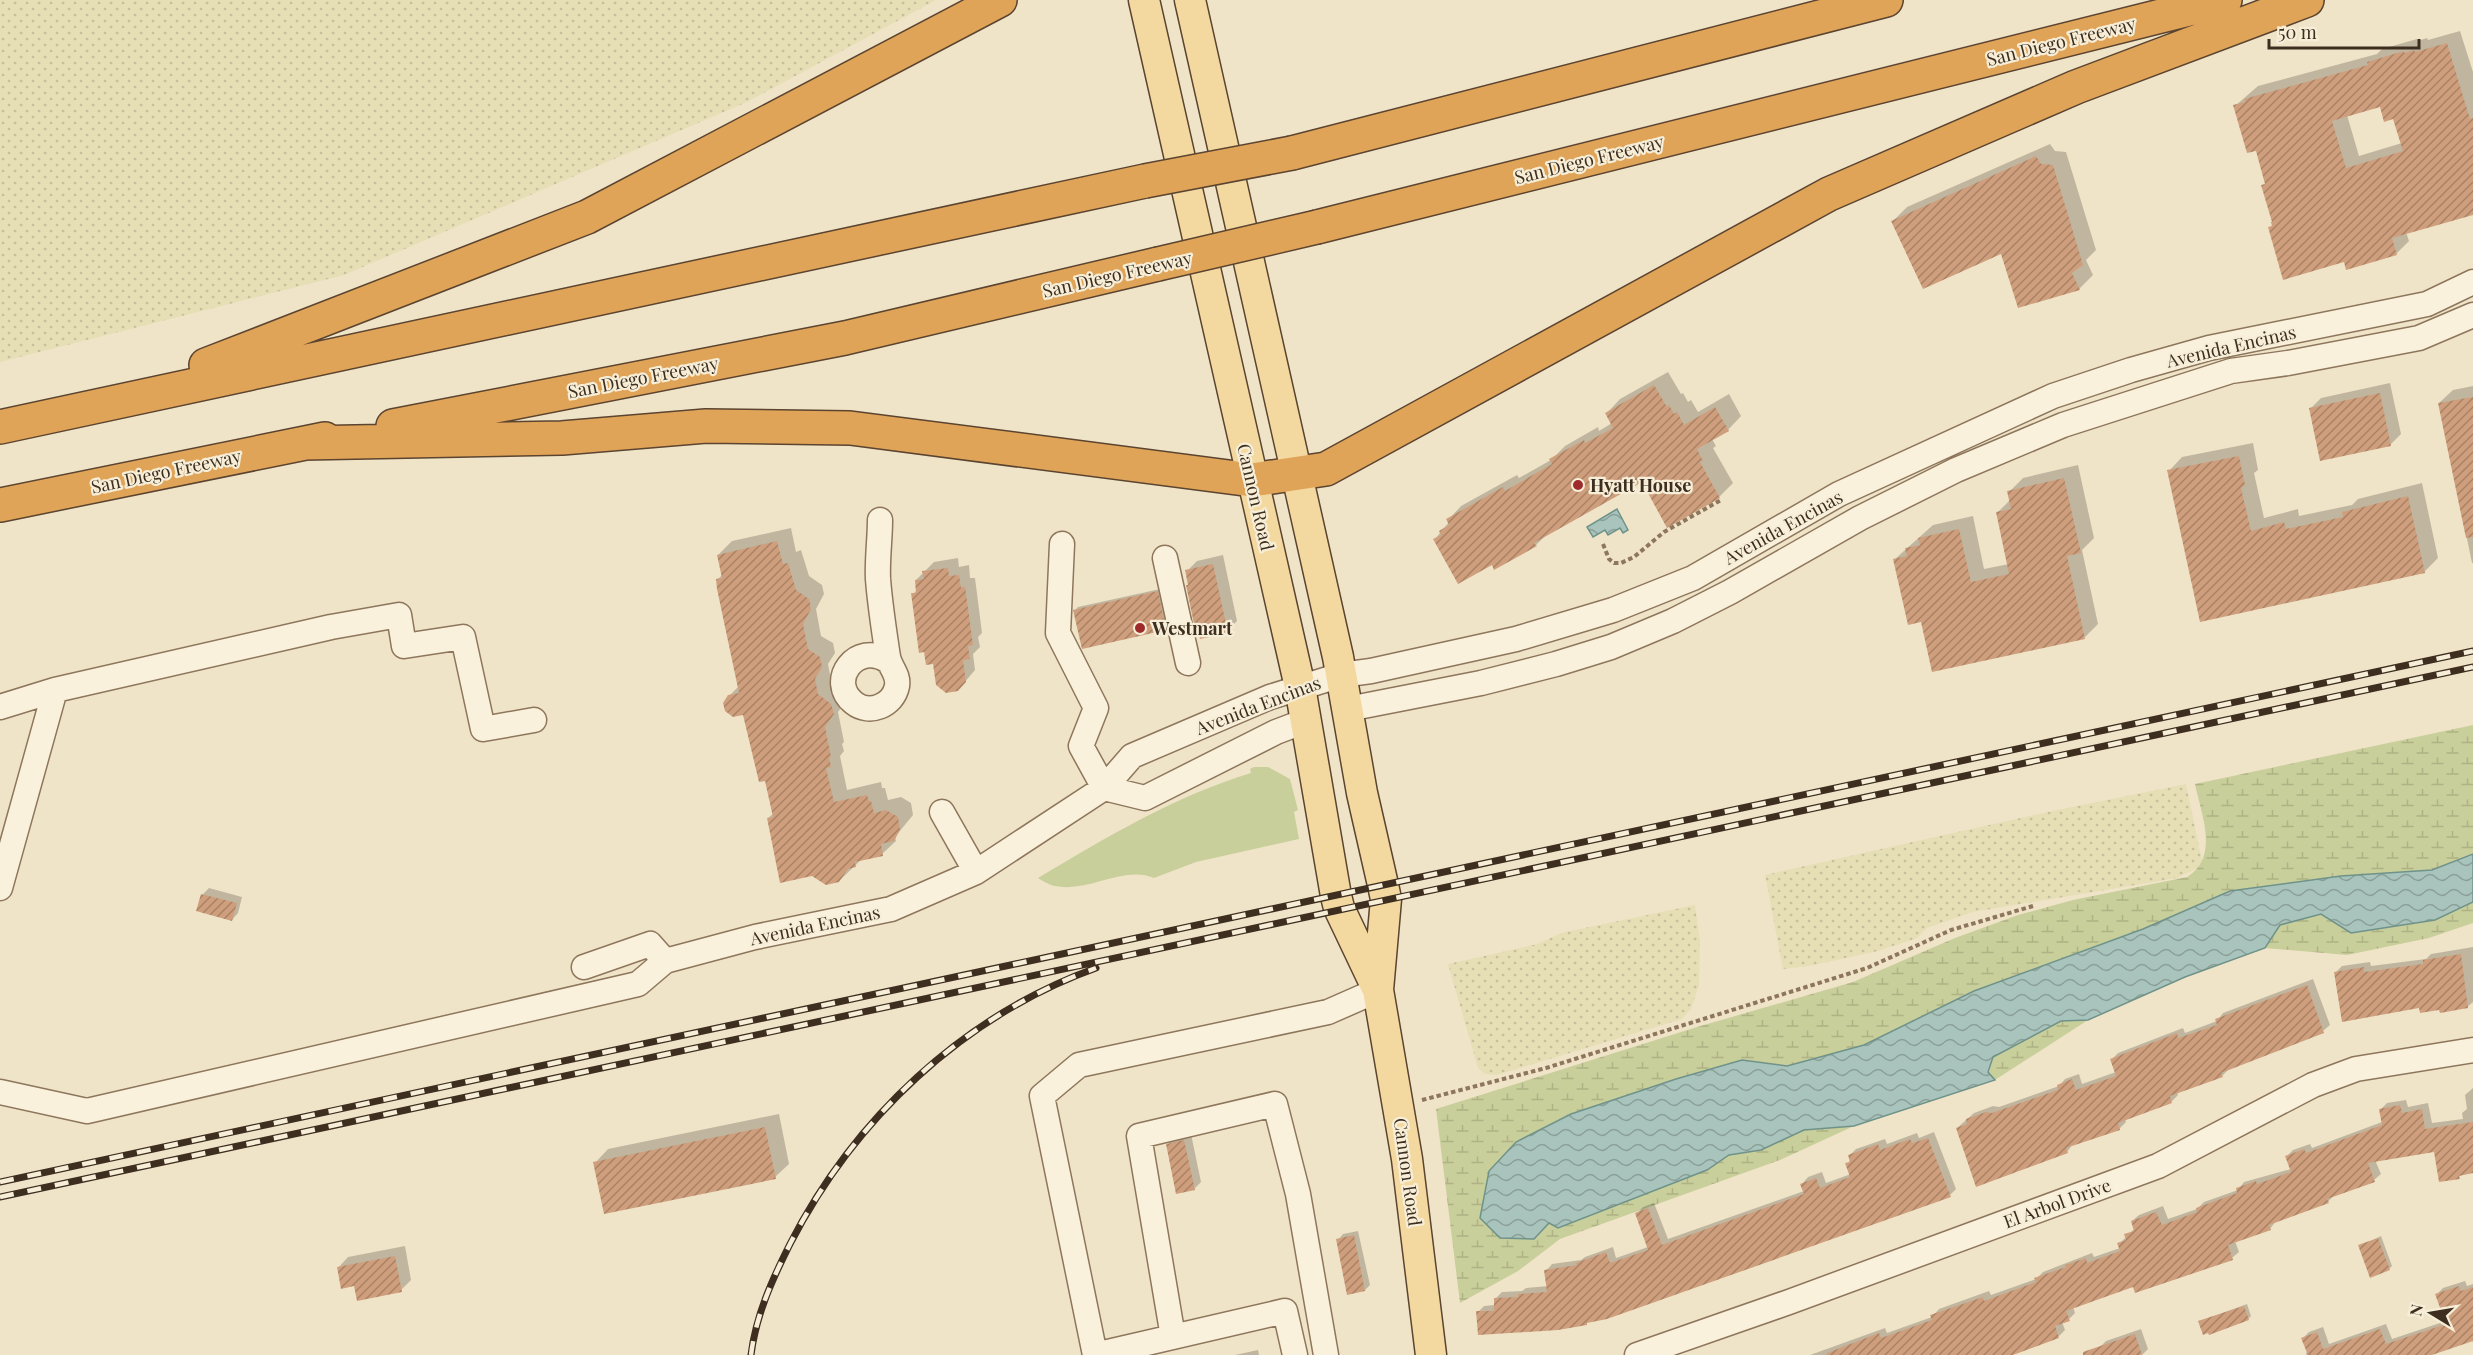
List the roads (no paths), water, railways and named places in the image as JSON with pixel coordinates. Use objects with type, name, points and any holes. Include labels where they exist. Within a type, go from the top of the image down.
[{"type":"highway","points":[[112,402],[587,217],[1000,0]]},
{"type":"highway","points":[[0,427],[1145,181],[1292,153],[1886,0]]},
{"type":"highway","name":"San Diego Freeway","points":[[0,505],[304,443],[845,338],[1317,227],[2225,0]]},
{"type":"highway","points":[[304,443],[562,438],[706,426],[850,428],[1252,480],[1332,468],[1829,194],[2076,87],[2307,0]]},
{"type":"main road","name":"Cannon Road","points":[[1144,0],[1300,687],[1339,908],[1378,990]]},
{"type":"main road","name":"Cannon Road","points":[[1190,0],[1297,473],[1348,709],[1362,793],[1386,899],[1378,990],[1407,1160],[1431,1355]]},
{"type":"street","name":"Avenida Encinas","points":[[665,961],[755,937],[891,909],[976,872],[1104,788],[1132,756],[1270,697],[1300,687],[1341,675],[1371,671],[1516,639],[1613,610],[1693,578],[1839,495],[2053,396],[2130,370],[2209,348],[2427,304],[2473,282]]},
{"type":"street","name":"Avenida Encinas","points":[[1348,709],[1481,683],[1611,647],[1673,621],[1730,592],[1860,518],[1956,470],[2063,425],[2231,371],[2288,363],[2419,338],[2473,315]]},
{"type":"street","points":[[1839,495],[1860,518]]},
{"type":"street","points":[[880,520],[878,578],[888,661]]},
{"type":"street","points":[[1062,544],[1058,633],[1096,708],[1081,746],[1104,788]]},
{"type":"street","points":[[1165,558],[1188,663]]},
{"type":"street","points":[[0,707],[56,690],[331,627],[399,615],[404,646],[463,637],[483,729],[534,720]]},
{"type":"street","points":[[0,888],[56,690]]},
{"type":"street","name":"Avenida Encinas","points":[[1104,788],[1145,798],[1276,732],[1305,721]]},
{"type":"street","points":[[942,812],[976,872]]},
{"type":"street","points":[[0,1092],[87,1111],[638,984],[665,961],[650,944],[584,967]]},
{"type":"street","points":[[1295,1355],[1285,1311],[1095,1355],[1042,1096],[1079,1065],[1328,1012],[1378,990]]},
{"type":"street","name":"El Arbol Drive","points":[[1637,1355],[1790,1302],[2158,1166],[2313,1085],[2356,1070],[2473,1050]]},
{"type":"street","points":[[1173,1337],[1139,1136],[1275,1104],[1298,1194],[1326,1355]]},
{"type":"water","points":[[1617,509],[1628,530],[1623,533],[1620,528],[1608,535],[1605,530],[1593,537],[1587,527]]},
{"type":"water","points":[[2473,854],[2473,902],[2435,920],[2351,933],[2321,914],[2280,925],[2265,948],[2185,977],[2088,1020],[2061,1021],[1993,1057],[1988,1072],[1995,1080],[1854,1126],[1804,1130],[1761,1150],[1729,1155],[1707,1170],[1558,1228],[1549,1223],[1534,1239],[1500,1238],[1480,1218],[1489,1171],[1516,1142],[1571,1114],[1742,1060],[1787,1066],[1864,1045],[1974,991],[2143,929],[2230,891],[2341,876],[2432,870]]},
{"type":"railway","points":[[0,1182],[2473,651]]},
{"type":"railway","points":[[0,1197],[2473,667]]},
{"type":"railway","points":[[751,1355],[753,1340],[766,1298],[790,1244],[816,1198],[846,1155],[880,1114],[917,1077],[958,1043],[1001,1014],[1047,989],[1096,968]]},
{"type":"place","name":"Hyatt House","points":[[1578,485]]},
{"type":"place","name":"Westmart","points":[[1140,628]]}]
